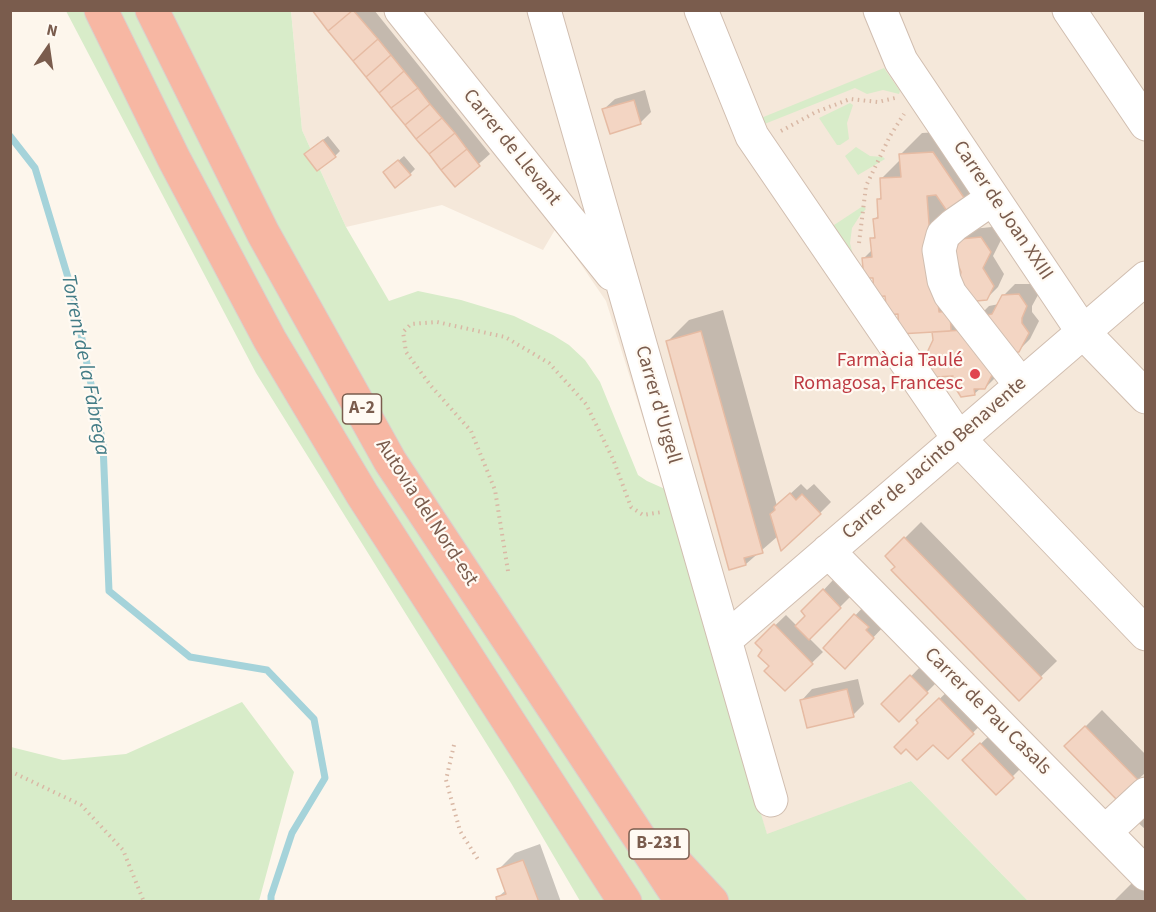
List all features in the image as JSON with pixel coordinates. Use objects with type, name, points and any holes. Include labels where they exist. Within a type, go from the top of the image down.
[{"type":"highway","name":"A-2","points":[[101,10],[174,159],[270,340],[362,494],[620,896]]},
{"type":"highway","name":"Autovia del Nord-est","points":[[152,10],[263,233],[390,461],[682,902]]},
{"type":"highway","name":"B-231","points":[[605,788],[712,902]]},
{"type":"street","name":"Carrer de Llevant","points":[[401,10],[621,286]]},
{"type":"street","name":"Carrer d'Urgell","points":[[544,10],[621,286],[771,800]]},
{"type":"street","points":[[701,10],[752,136],[959,439],[1146,634]]},
{"type":"street","name":"Carrer de Joan XXIII","points":[[880,10],[901,61],[1083,332],[1146,397]]},
{"type":"street","points":[[1069,10],[1146,124]]},
{"type":"street","points":[[993,198],[943,235],[939,250],[944,280],[950,294],[1021,385]]},
{"type":"street","name":"Carrer de Jacinto Benavente","points":[[725,639],[1146,279]]},
{"type":"street","name":"Carrer de Pau Casals","points":[[828,552],[1146,874]]},
{"type":"street","points":[[1105,832],[1146,794]]},
{"type":"path","points":[[758,145],[816,112],[850,99],[878,102],[922,92]]},
{"type":"path","points":[[854,285],[866,186],[890,136],[922,92]]},
{"type":"path","points":[[508,571],[495,490],[471,431],[431,386],[406,352],[403,332],[411,324],[437,322],[505,337],[549,363],[586,404],[613,459],[631,507],[643,514],[687,508]]},
{"type":"path","points":[[454,745],[446,780],[460,831],[479,861]]},
{"type":"path","points":[[10,771],[81,805],[123,850],[144,902]]},
{"type":"shaded area","points":[[291,11],[1145,11],[1145,901],[1028,901],[911,781],[767,835],[665,489],[606,301],[556,228],[543,250],[442,205],[346,227],[302,130]]},
{"type":"green space","points":[[66,11],[291,11],[302,130],[346,227],[389,301],[418,291],[461,300],[514,316],[569,345],[585,360],[600,382],[638,475],[665,489],[767,834],[911,781],[1028,901],[580,901],[511,783],[256,373]]},
{"type":"green space","points":[[884,68],[900,91],[899,94],[883,90],[867,94],[855,88],[762,125],[761,118]]},
{"type":"green space","points":[[850,103],[853,105],[847,123],[849,139],[837,145],[819,118]]},
{"type":"green space","points":[[856,147],[870,156],[885,159],[858,175],[845,156]]},
{"type":"green space","points":[[863,206],[866,209],[852,228],[850,243],[853,255],[831,227]]},
{"type":"green space","points":[[242,702],[294,772],[259,901],[11,901],[11,747],[63,760],[126,754]]},
{"type":"building","points":[[312,10],[353,10],[328,31]]},
{"type":"building","points":[[353,10],[378,39],[353,61],[328,31]]},
{"type":"building","points":[[378,39],[391,55],[366,77],[353,61]]},
{"type":"building","points":[[391,55],[404,71],[379,93],[366,77]]},
{"type":"building","points":[[404,71],[418,88],[391,108],[379,93]]},
{"type":"building","points":[[418,88],[430,104],[405,125],[391,108]]},
{"type":"building","points":[[634,100],[641,124],[610,134],[602,109]]},
{"type":"building","points":[[430,104],[442,118],[416,139],[405,125]]},
{"type":"building","points":[[442,118],[455,133],[429,154],[416,139]]},
{"type":"building","points":[[455,133],[467,149],[441,170],[429,154]]},
{"type":"building","points":[[323,140],[336,157],[317,171],[304,154]]},
{"type":"building","points":[[467,149],[480,166],[455,187],[441,170]]},
{"type":"building","points":[[933,152],[973,211],[955,223],[936,195],[927,196],[934,293],[937,293],[939,312],[950,311],[951,331],[899,334],[898,314],[887,315],[885,296],[874,297],[873,278],[864,278],[862,258],[872,257],[870,238],[875,238],[873,219],[878,218],[877,199],[881,199],[880,178],[901,177],[899,154]]},
{"type":"building","points":[[398,160],[411,175],[395,188],[383,172]]},
{"type":"building","points":[[981,237],[991,252],[983,268],[994,286],[987,300],[965,302],[957,290],[961,272],[954,254],[960,239]]},
{"type":"building","points":[[1019,294],[1027,306],[1022,323],[1029,333],[1019,352],[1002,353],[976,317],[992,314],[1002,295]]},
{"type":"building","points":[[964,330],[994,371],[985,389],[974,389],[975,395],[961,397],[951,381],[953,376],[936,377],[924,359],[933,340],[932,332]]},
{"type":"building","points":[[701,331],[763,553],[744,558],[746,565],[729,570],[666,341]]},
{"type":"building","points":[[790,493],[796,500],[802,494],[821,514],[781,551],[770,514],[775,510],[774,507]]},
{"type":"building","points":[[904,537],[1042,678],[1019,701],[891,570],[895,567],[885,556]]},
{"type":"building","points":[[823,589],[841,608],[809,640],[795,626],[805,616],[801,611]]},
{"type":"building","points":[[854,614],[869,627],[866,630],[874,638],[845,669],[823,648]]},
{"type":"building","points":[[774,624],[813,664],[785,691],[764,671],[769,666],[758,656],[762,650],[755,643]]},
{"type":"building","points":[[910,675],[928,693],[899,722],[881,704]]},
{"type":"building","points":[[847,689],[854,717],[807,728],[800,700]]},
{"type":"building","points":[[939,698],[974,734],[948,759],[933,745],[917,760],[906,749],[901,754],[894,747],[918,723],[916,720]]},
{"type":"building","points":[[1085,726],[1139,781],[1118,801],[1064,746]]},
{"type":"building","points":[[980,743],[1014,778],[996,795],[962,760]]},
{"type":"building","points":[[523,860],[539,902],[497,902],[496,897],[506,894],[497,869]]},
{"type":"waterway","name":"Torrent de la Fàbrega","points":[[10,136],[35,168],[73,294],[103,444],[109,591],[190,657],[267,670],[314,719],[325,778],[292,833],[271,902]]},
{"type":"place","name":"Farmàcia Taulé Romagosa, Francesc","points":[[975,374]]}]
